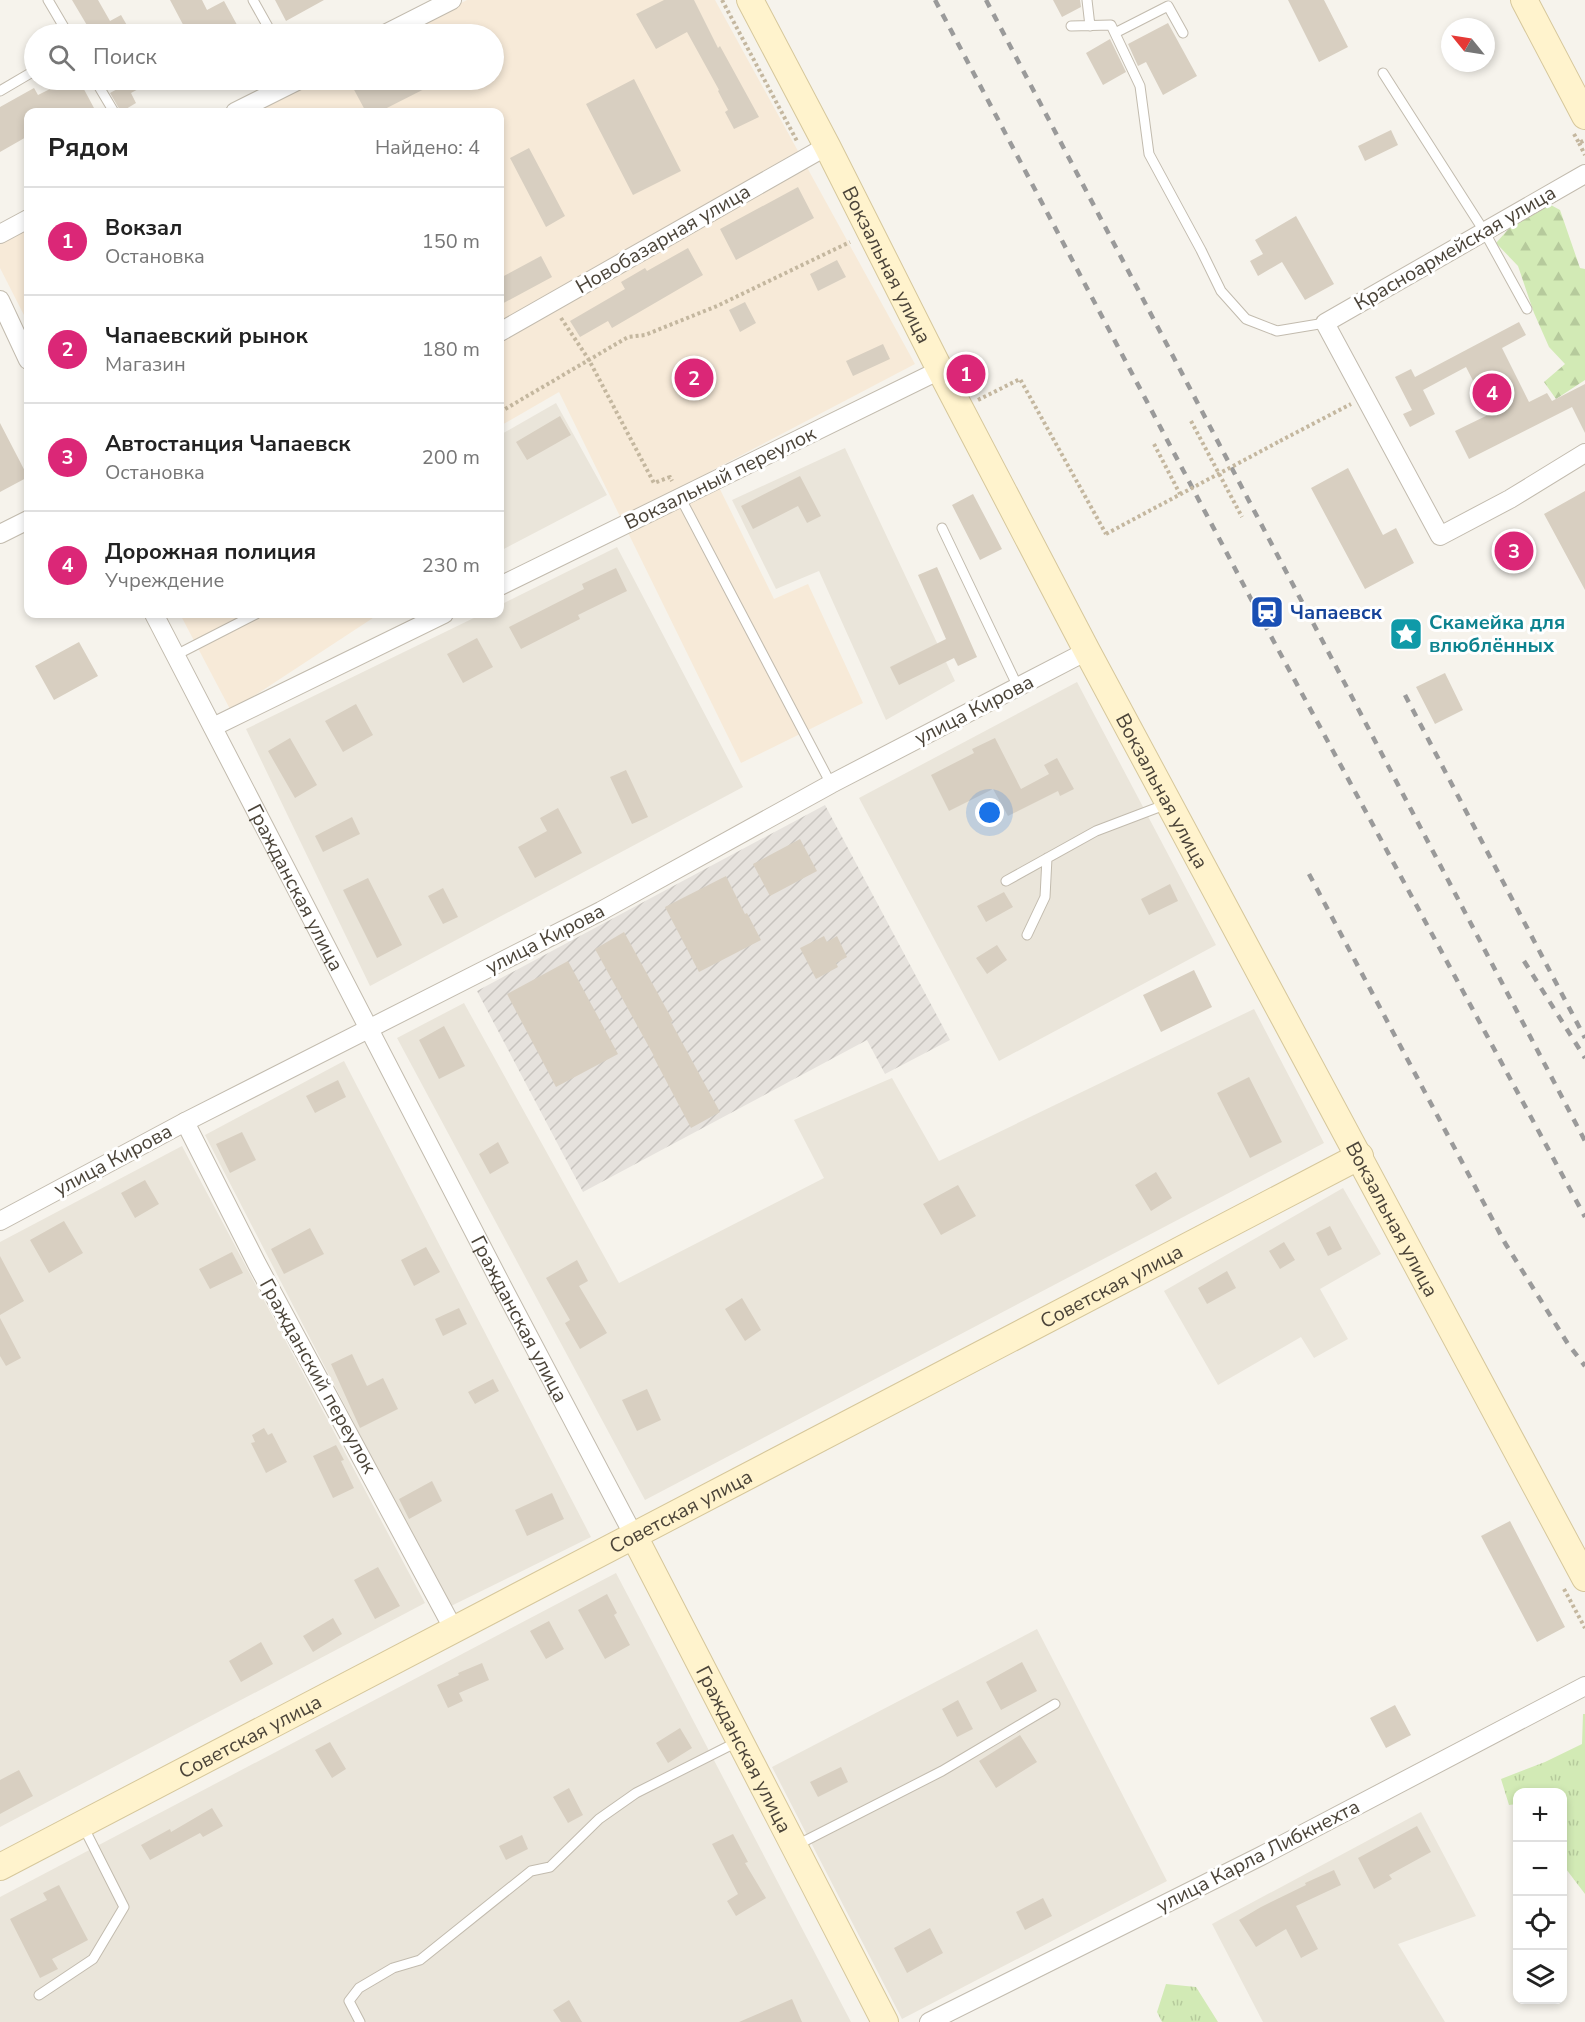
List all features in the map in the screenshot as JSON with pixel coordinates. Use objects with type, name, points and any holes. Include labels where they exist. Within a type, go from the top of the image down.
[{"type":"street","points":[[404,24],[451,0]]},
{"type":"street","name":"Вокзальная улица","points":[[750,0],[816,152],[940,370],[1087,651],[1585,1578]]},
{"type":"street","points":[[1524,0],[1585,116]]},
{"type":"street","points":[[243,108],[278,90]]},
{"type":"street","name":"Новобазарная улица","points":[[504,330],[816,152]]},
{"type":"street","name":"Красноармейская улица","points":[[1325,323],[1585,174]]},
{"type":"street","points":[[0,234],[24,221]]},
{"type":"street","points":[[0,300],[24,351]]},
{"type":"street","points":[[1325,323],[1440,537],[1510,499],[1585,453]]},
{"type":"street","name":"Вокзальный переулок","points":[[504,584],[940,370]]},
{"type":"street","points":[[0,534],[24,522]]},
{"type":"street","name":"Гражданская улица","points":[[156,618],[500,1282],[741,1740],[885,2022]]},
{"type":"street","points":[[213,727],[436,618]]},
{"type":"street","name":"улица Кирова","points":[[0,1221],[185,1122],[601,911],[831,784],[1087,651]]},
{"type":"street","name":"Гражданский переулок","points":[[185,1122],[257,1264],[454,1629]]},
{"type":"street","name":"Советская улица","points":[[0,1867],[1360,1156]]},
{"type":"street","name":"улица Карла Либкнехта","points":[[929,2022],[1261,1856],[1585,1686]]},
{"type":"lane","points":[[48,0],[62,24]]},
{"type":"lane","points":[[253,0],[266,24]]},
{"type":"lane","points":[[1087,0],[1090,26]]},
{"type":"lane","points":[[1115,33],[1168,6],[1183,33]]},
{"type":"lane","points":[[1071,26],[1111,25],[1140,86],[1149,154],[1221,291],[1246,320],[1277,331],[1325,323]]},
{"type":"lane","points":[[1383,73],[1484,231],[1527,309]]},
{"type":"lane","points":[[0,91],[24,77]]},
{"type":"lane","points":[[101,90],[112,108]]},
{"type":"lane","points":[[680,498],[831,784]]},
{"type":"lane","points":[[942,528],[1018,687]]},
{"type":"lane","points":[[176,655],[248,618]]},
{"type":"lane","points":[[1006,881],[1095,831],[1169,803]]},
{"type":"lane","points":[[1027,934],[1045,897],[1047,858]]},
{"type":"lane","points":[[795,1846],[942,1771],[1054,1704]]},
{"type":"lane","points":[[360,2022],[350,2001],[359,1988],[393,1968],[420,1960],[531,1871],[550,1867],[599,1820],[636,1793],[741,1740]]},
{"type":"lane","points":[[39,1995],[93,1959],[124,1907],[81,1824]]},
{"type":"path","points":[[722,0],[816,152]]},
{"type":"path","points":[[1579,143],[1585,155]]},
{"type":"path","points":[[504,410],[628,337],[645,335],[717,306],[850,242],[845,231]]},
{"type":"path","points":[[553,301],[564,325],[589,360],[654,483],[670,477],[680,498]]},
{"type":"path","points":[[1072,471],[1106,534],[1346,406]]},
{"type":"path","points":[[1191,421],[1242,517]]},
{"type":"path","points":[[1154,444],[1180,494]]},
{"type":"shaded area","points":[[467,0],[715,0],[915,364],[711,471],[774,599],[808,584],[863,703],[741,763],[559,392],[504,424],[504,108],[258,108],[294,90],[504,90],[504,24],[420,24]]},
{"type":"shaded area","points":[[24,230],[24,315],[0,268],[0,243]]},
{"type":"shaded area","points":[[556,403],[607,495],[504,549],[504,433]]},
{"type":"shaded area","points":[[845,448],[955,681],[886,720],[819,571],[776,589],[732,500]]},
{"type":"shaded area","points":[[617,547],[743,787],[370,986],[246,729],[474,618],[504,618],[504,603]]},
{"type":"shaded area","points":[[182,618],[373,618],[231,711]]},
{"type":"shaded area","points":[[1077,682],[1216,945],[999,1061],[859,798]]},
{"type":"shaded area","points":[[825,805],[950,1040],[885,1074],[867,1040],[583,1192],[477,991]]},
{"type":"shaded area","points":[[464,1003],[619,1283],[824,1178],[794,1120],[892,1078],[939,1161],[1254,1009],[1324,1143],[645,1500],[397,1038]]},
{"type":"shaded area","points":[[344,1061],[591,1537],[449,1607],[205,1135]]},
{"type":"shaded area","points":[[182,1146],[425,1603],[0,1827],[0,1242]]},
{"type":"shaded area","points":[[1343,1188],[1381,1254],[1320,1289],[1348,1339],[1314,1358],[1301,1337],[1218,1385],[1164,1291]]},
{"type":"shaded area","points":[[616,1573],[851,2022],[0,2022],[0,1897]]},
{"type":"shaded area","points":[[1037,1629],[1167,1881],[902,2019],[772,1767]]},
{"type":"shaded area","points":[[1421,1812],[1476,1916],[1398,1944],[1445,2022],[1263,2022],[1212,1924]]},
{"type":"green space","points":[[1549,204],[1560,210],[1580,268],[1585,269],[1585,380],[1556,399],[1544,382],[1565,364],[1549,347],[1534,313],[1518,266],[1496,243],[1513,224]]},
{"type":"green space","points":[[1583,1714],[1585,1714],[1585,1894],[1567,1870],[1567,1788],[1513,1788],[1513,1804],[1509,1805],[1501,1779],[1545,1762],[1582,1744]]},
{"type":"green space","points":[[1166,1984],[1196,1987],[1218,2022],[1162,2022],[1157,2012]]},
{"type":"building","points":[[72,0],[98,0],[110,21],[121,15],[126,24],[86,24]]},
{"type":"building","points":[[170,0],[202,0],[207,10],[224,1],[237,24],[183,24]]},
{"type":"building","points":[[275,0],[324,0],[286,21]]},
{"type":"building","points":[[664,0],[694,0],[718,48],[720,46],[759,117],[734,129],[725,112],[728,110],[719,90],[687,32],[656,49],[636,14]]},
{"type":"building","points":[[1053,0],[1080,0],[1081,7],[1062,17]]},
{"type":"building","points":[[1288,0],[1324,0],[1348,47],[1319,62]]},
{"type":"building","points":[[1168,23],[1197,76],[1163,95],[1146,62],[1138,66],[1128,44]]},
{"type":"building","points":[[1110,39],[1126,72],[1103,85],[1086,53]]},
{"type":"building","points":[[634,79],[681,171],[633,195],[586,104]]},
{"type":"building","points":[[30,90],[35,90],[38,95],[48,90],[84,90],[94,108],[24,108],[24,138],[0,152],[0,107]]},
{"type":"building","points":[[115,90],[137,90],[131,93],[136,103],[128,108],[119,108],[110,93]]},
{"type":"building","points":[[354,90],[422,90],[387,108],[364,108]]},
{"type":"building","points":[[1391,130],[1398,145],[1365,161],[1358,146]]},
{"type":"building","points":[[529,148],[565,216],[546,227],[510,158]]},
{"type":"building","points":[[798,187],[814,218],[736,260],[720,229]]},
{"type":"building","points":[[1296,216],[1334,284],[1305,300],[1282,262],[1258,276],[1250,261],[1263,254],[1255,240]]},
{"type":"building","points":[[688,248],[703,275],[612,328],[608,321],[580,337],[570,321],[625,289],[621,282],[645,268],[647,271]]},
{"type":"building","points":[[541,256],[552,277],[504,303],[504,276]]},
{"type":"building","points":[[837,260],[846,277],[818,291],[810,274]]},
{"type":"building","points":[[745,302],[756,323],[740,332],[729,310]]},
{"type":"building","points":[[1519,322],[1526,335],[1502,348],[1529,402],[1547,393],[1552,401],[1585,384],[1585,433],[1572,407],[1469,459],[1455,431],[1490,414],[1466,367],[1423,390],[1435,414],[1410,427],[1403,414],[1412,410],[1395,377],[1411,369],[1415,377]]},
{"type":"building","points":[[883,344],[890,359],[853,376],[846,361]]},
{"type":"building","points":[[560,416],[571,435],[527,460],[516,442]]},
{"type":"building","points":[[0,423],[24,469],[24,479],[0,492]]},
{"type":"building","name":"Чапаевск","points":[[1348,468],[1383,535],[1396,528],[1414,563],[1365,589],[1311,488]]},
{"type":"building","points":[[800,476],[821,516],[807,523],[798,506],[753,529],[741,506]]},
{"type":"building","points":[[1585,491],[1585,590],[1544,514]]},
{"type":"building","points":[[973,494],[1002,549],[980,560],[952,505]]},
{"type":"building","points":[[937,567],[977,657],[958,666],[954,658],[899,685],[890,667],[946,639],[918,575]]},
{"type":"building","points":[[616,568],[627,591],[578,615],[580,619],[521,649],[509,627],[584,589],[582,584]]},
{"type":"building","points":[[477,638],[493,667],[463,683],[447,654]]},
{"type":"building","points":[[79,642],[98,676],[54,700],[35,666]]},
{"type":"building","points":[[1445,673],[1463,710],[1435,724],[1416,687]]},
{"type":"building","points":[[356,704],[373,735],[343,752],[325,721]]},
{"type":"building","points":[[290,738],[317,785],[295,798],[268,751]]},
{"type":"building","points":[[995,738],[1021,789],[1049,774],[1044,765],[1057,758],[1074,789],[1060,796],[1058,791],[1008,816],[993,789],[949,811],[931,775],[974,753],[972,749]]},
{"type":"building","points":[[626,770],[648,817],[632,824],[610,777]]},
{"type":"building","points":[[558,808],[582,853],[535,878],[518,847],[547,831],[540,818]]},
{"type":"building","points":[[352,817],[360,834],[323,852],[315,836]]},
{"type":"building","points":[[800,839],[817,871],[770,896],[753,864]]},
{"type":"building","points":[[726,876],[761,940],[699,972],[665,907]]},
{"type":"building","points":[[368,878],[402,945],[377,958],[343,890]]},
{"type":"building","points":[[1170,884],[1178,901],[1149,915],[1141,899]]},
{"type":"building","points":[[443,888],[458,917],[443,924],[428,896]]},
{"type":"building","points":[[1004,892],[1013,907],[986,922],[977,906]]},
{"type":"building","points":[[624,932],[720,1112],[691,1128],[595,949]]},
{"type":"building","points":[[824,936],[827,942],[837,936],[847,957],[836,963],[838,967],[816,979],[800,948]]},
{"type":"building","points":[[997,945],[1007,960],[987,974],[976,958]]},
{"type":"building","points":[[568,961],[618,1054],[556,1087],[507,994]]},
{"type":"building","points":[[1194,970],[1212,1007],[1161,1032],[1143,995]]},
{"type":"building","points":[[444,1026],[465,1066],[439,1079],[419,1040]]},
{"type":"building","points":[[1249,1077],[1282,1142],[1250,1158],[1217,1093]]},
{"type":"building","points":[[338,1080],[346,1097],[315,1113],[306,1096]]},
{"type":"building","points":[[242,1132],[256,1160],[230,1173],[216,1144]]},
{"type":"building","points":[[498,1142],[509,1163],[490,1174],[479,1154]]},
{"type":"building","points":[[1156,1172],[1172,1198],[1151,1211],[1135,1185]]},
{"type":"building","points":[[145,1180],[159,1204],[135,1218],[121,1193]]},
{"type":"building","points":[[958,1185],[976,1216],[941,1235],[923,1204]]},
{"type":"building","points":[[64,1221],[83,1253],[49,1273],[30,1240]]},
{"type":"building","points":[[1330,1226],[1342,1249],[1328,1256],[1316,1233]]},
{"type":"building","points":[[310,1228],[324,1254],[284,1274],[271,1249]]},
{"type":"building","points":[[1284,1242],[1295,1260],[1280,1269],[1269,1251]]},
{"type":"building","points":[[426,1247],[440,1272],[414,1286],[401,1260]]},
{"type":"building","points":[[232,1252],[243,1273],[210,1289],[199,1269]]},
{"type":"building","points":[[0,1256],[24,1301],[0,1315]]},
{"type":"building","points":[[577,1260],[588,1281],[579,1286],[607,1333],[580,1349],[565,1323],[570,1320],[546,1278]]},
{"type":"building","points":[[1227,1271],[1236,1288],[1207,1304],[1198,1288]]},
{"type":"building","points":[[742,1298],[761,1330],[745,1341],[725,1309]]},
{"type":"building","points":[[459,1308],[467,1324],[443,1336],[435,1319]]},
{"type":"building","points":[[0,1318],[21,1358],[6,1366],[0,1356]]},
{"type":"building","points":[[352,1354],[367,1386],[383,1378],[398,1409],[360,1428],[331,1364]]},
{"type":"building","points":[[493,1379],[499,1391],[475,1404],[468,1392]]},
{"type":"building","points":[[647,1389],[661,1420],[637,1431],[622,1400]]},
{"type":"building","points":[[264,1428],[268,1435],[272,1433],[287,1462],[266,1473],[251,1443],[255,1442],[252,1435]]},
{"type":"building","points":[[336,1445],[354,1488],[333,1498],[313,1456]]},
{"type":"building","points":[[432,1481],[442,1501],[409,1519],[399,1499]]},
{"type":"building","points":[[552,1493],[564,1519],[527,1536],[515,1510]]},
{"type":"building","points":[[1510,1521],[1565,1627],[1537,1642],[1481,1536]]},
{"type":"building","points":[[378,1567],[400,1606],[375,1619],[354,1580]]},
{"type":"building","points":[[607,1594],[617,1613],[614,1615],[630,1645],[605,1659],[578,1610]]},
{"type":"building","points":[[333,1618],[342,1634],[313,1652],[303,1636]]},
{"type":"building","points":[[549,1621],[564,1649],[546,1659],[530,1631]]},
{"type":"building","points":[[261,1642],[273,1664],[241,1682],[229,1661]]},
{"type":"building","points":[[1022,1662],[1037,1691],[1001,1710],[986,1682]]},
{"type":"building","points":[[482,1663],[489,1680],[459,1693],[463,1701],[448,1708],[437,1685]]},
{"type":"building","points":[[958,1700],[973,1729],[957,1737],[942,1709]]},
{"type":"building","points":[[1395,1705],[1411,1735],[1386,1748],[1370,1718]]},
{"type":"building","points":[[680,1728],[692,1748],[668,1763],[656,1743]]},
{"type":"building","points":[[1020,1735],[1037,1762],[996,1788],[979,1761]]},
{"type":"building","points":[[330,1742],[346,1769],[332,1778],[315,1750]]},
{"type":"building","points":[[841,1767],[848,1782],[818,1797],[810,1782]]},
{"type":"building","points":[[19,1770],[33,1796],[0,1814],[0,1780]]},
{"type":"building","points":[[569,1788],[583,1815],[568,1823],[553,1797]]},
{"type":"building","points":[[212,1808],[223,1826],[203,1837],[200,1833],[150,1860],[141,1845],[170,1829],[171,1832]]},
{"type":"building","points":[[1417,1826],[1431,1852],[1389,1875],[1392,1879],[1374,1889],[1358,1858]]},
{"type":"building","points":[[733,1834],[748,1862],[745,1863],[766,1898],[736,1916],[727,1901],[738,1894],[712,1844]]},
{"type":"building","points":[[522,1835],[528,1849],[506,1860],[499,1846]]},
{"type":"building","points":[[1334,1870],[1341,1885],[1296,1906],[1318,1949],[1301,1958],[1286,1929],[1256,1947],[1239,1920],[1306,1885],[1305,1883]]},
{"type":"building","points":[[59,1885],[88,1940],[52,1959],[58,1969],[40,1978],[10,1919],[47,1900],[43,1893]]},
{"type":"building","points":[[1043,1898],[1052,1916],[1025,1930],[1016,1912]]},
{"type":"building","points":[[930,1928],[943,1953],[907,1973],[894,1948]]},
{"type":"building","points":[[792,1999],[802,2022],[739,2022]]},
{"type":"building","points":[[569,2000],[582,2022],[561,2022],[553,2010]]},
{"type":"railway","points":[[935,0],[1260,616],[1585,1217]]},
{"type":"railway","points":[[986,0],[1585,1141]]},
{"type":"railway","points":[[1405,695],[1585,1038]]},
{"type":"railway","points":[[1309,874],[1505,1243],[1568,1344],[1585,1366]]},
{"type":"railway","points":[[1524,961],[1585,1058]]},
{"type":"place","name":"Вокзал","points":[[966,374]]},
{"type":"place","name":"Чапаевский рынок","points":[[694,378]]},
{"type":"place","name":"Дорожная полиция","points":[[1492,393]]},
{"type":"place","name":"Автостанция Чапаевск","points":[[1514,551]]},
{"type":"place","name":"Чапаевск","points":[[1267,612]]},
{"type":"place","name":"Скамейка для влюблённых","points":[[1406,634]]}]
